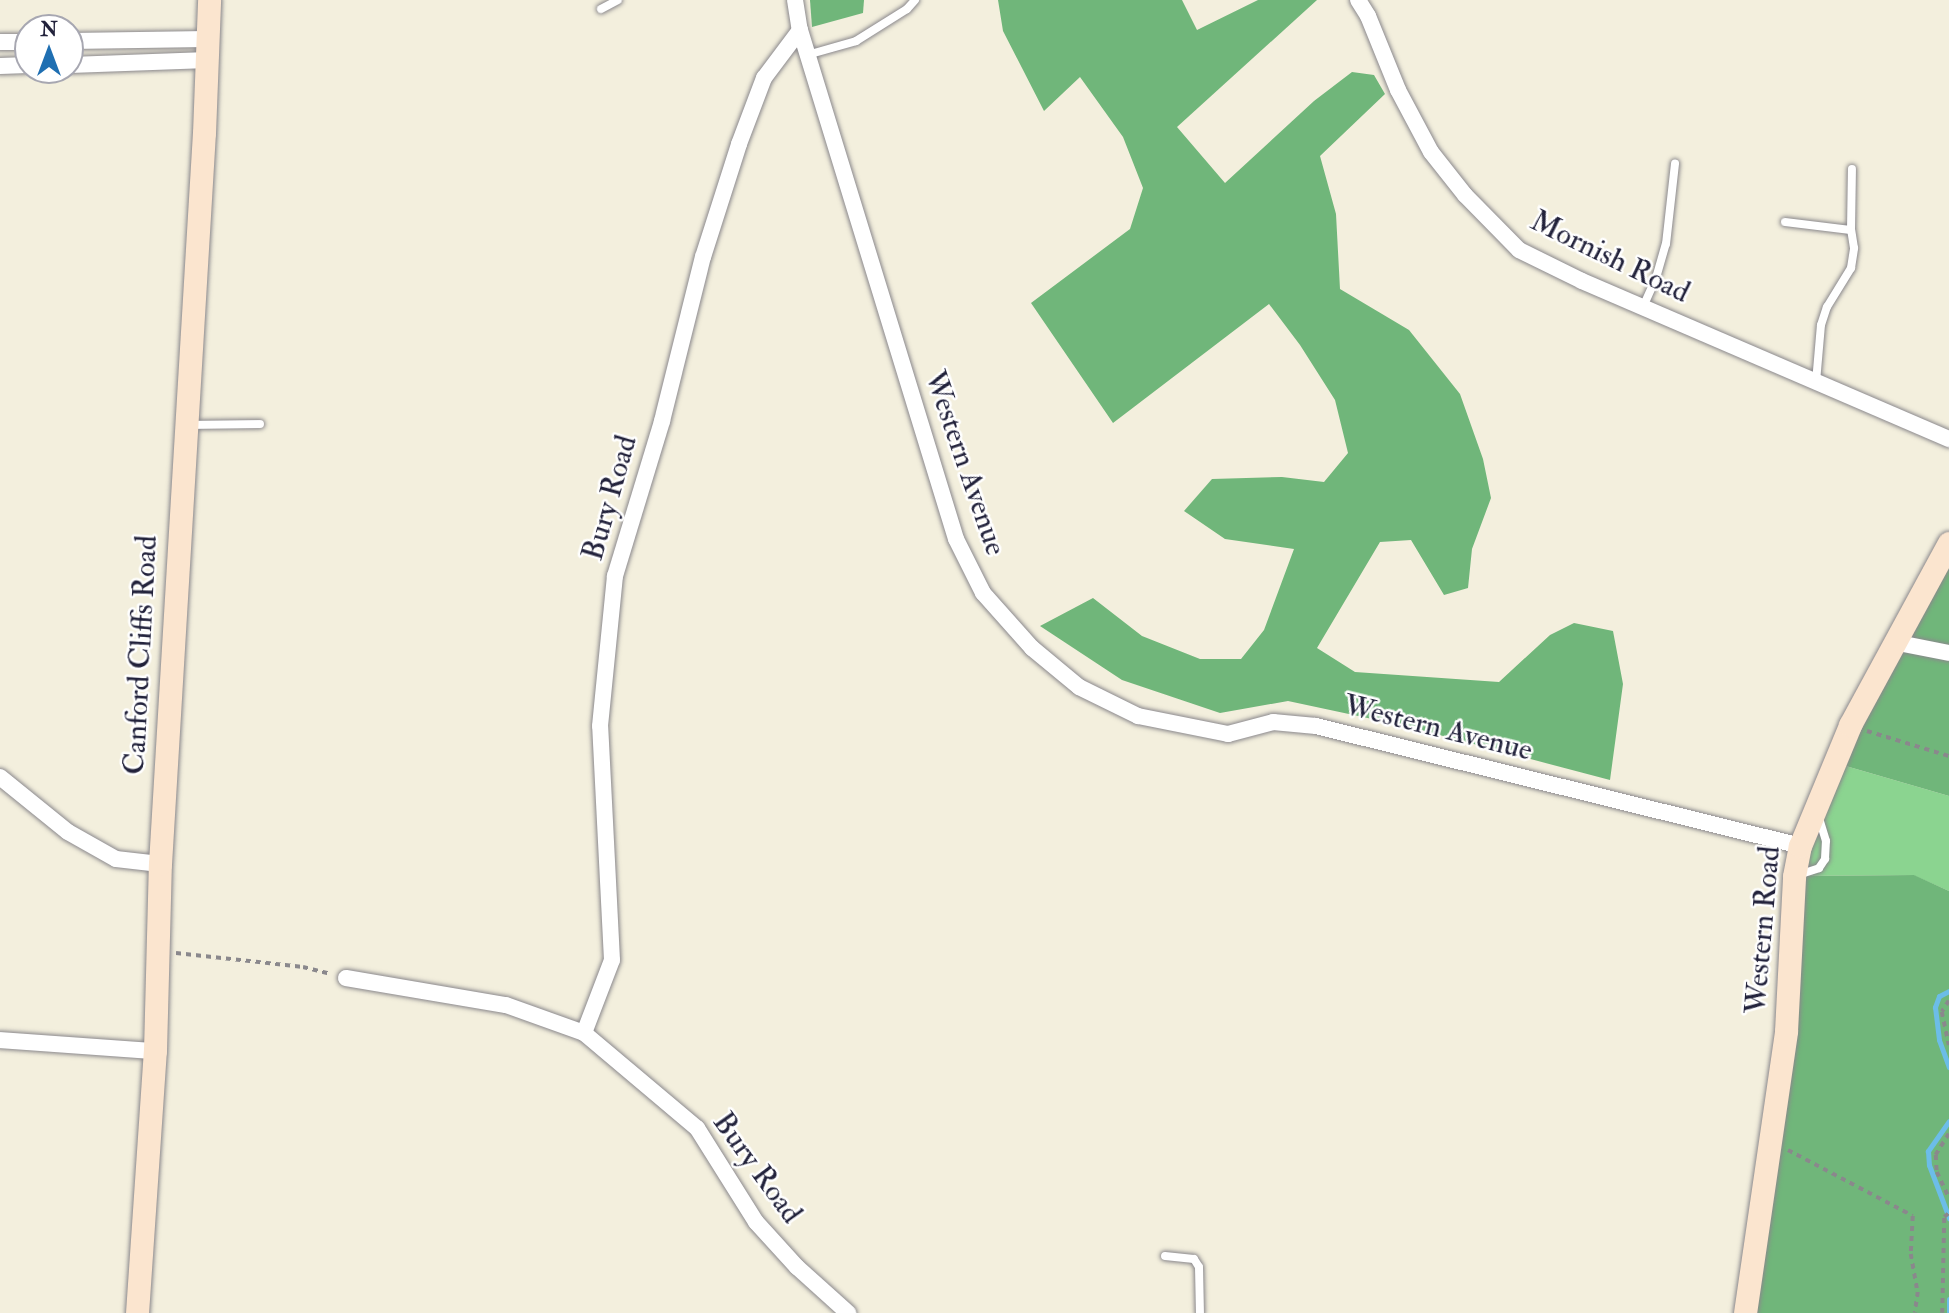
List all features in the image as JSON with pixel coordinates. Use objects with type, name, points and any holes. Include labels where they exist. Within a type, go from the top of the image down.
[{"type":"street","name":"Canford Cliffs Road","points":[[137,1313],[155,1051],[160,951],[160,864],[209,0]]},
{"type":"street","points":[[795,0],[800,30]]},
{"type":"street","name":"Mornish Road","points":[[1357,0],[1368,16],[1398,90],[1431,152],[1465,195],[1519,250],[1643,307],[1949,439]]},
{"type":"street","name":"Western Avenue","points":[[800,30],[956,539],[983,593],[1032,648],[1079,687],[1138,716],[1179,726],[1228,734],[1273,722],[1316,726],[1800,846]]},
{"type":"street","name":"Bury Road","points":[[584,1033],[612,960],[600,726],[615,576],[662,421],[703,257],[738,144],[764,78],[800,30]]},
{"type":"street","points":[[84,42],[207,50]]},
{"type":"street","points":[[84,63],[207,50]]},
{"type":"street","name":"Western Road","points":[[1745,1313],[1786,1031],[1794,876],[1800,846],[1850,725],[1949,543]]},
{"type":"street","points":[[1893,642],[1949,653]]},
{"type":"street","points":[[0,777],[68,832],[116,859],[160,864]]},
{"type":"street","name":"Bury Road","points":[[346,978],[506,1005],[584,1033],[697,1128],[756,1222],[797,1267],[848,1313]]},
{"type":"street","points":[[0,1040],[155,1051]]},
{"type":"lane","points":[[601,9],[618,0]]},
{"type":"lane","points":[[807,55],[856,41],[908,9],[915,0]]},
{"type":"lane","points":[[1643,307],[1656,278],[1666,244],[1675,164]]},
{"type":"lane","points":[[1816,382],[1821,325],[1827,307],[1851,268],[1854,248],[1851,230],[1852,169]]},
{"type":"lane","points":[[1786,222],[1851,230]]},
{"type":"lane","points":[[186,425],[260,424]]},
{"type":"lane","points":[[1794,876],[1819,868],[1825,859],[1826,841],[1816,805]]},
{"type":"lane","points":[[1165,1256],[1194,1259],[1199,1268],[1200,1313]]},
{"type":"path","points":[[1850,725],[1949,756]]},
{"type":"path","points":[[160,951],[303,967],[346,978]]},
{"type":"path","points":[[1949,1001],[1942,1012],[1949,1045]]},
{"type":"path","points":[[1949,1134],[1936,1155],[1937,1172],[1949,1198]]},
{"type":"path","points":[[1770,1141],[1913,1216],[1911,1254],[1918,1292],[1915,1313]]},
{"type":"path","points":[[1942,1313],[1944,1217],[1949,1213]]},
{"type":"green space","points":[[810,0],[864,0],[863,13],[812,27]]},
{"type":"green space","points":[[998,0],[1182,0],[1197,30],[1258,0],[1317,0],[1177,127],[1225,183],[1314,101],[1352,72],[1374,75],[1385,94],[1320,156],[1336,214],[1340,289],[1409,330],[1460,394],[1483,459],[1491,498],[1472,549],[1468,588],[1444,595],[1411,540],[1380,542],[1317,648],[1355,672],[1499,682],[1550,635],[1574,623],[1613,631],[1623,684],[1610,780],[1405,726],[1288,701],[1220,713],[1122,680],[1040,626],[1093,598],[1142,636],[1200,659],[1241,659],[1264,630],[1294,549],[1225,539],[1184,511],[1212,479],[1282,477],[1324,482],[1348,453],[1335,400],[1300,345],[1269,304],[1113,423],[1031,303],[1130,229],[1143,188],[1123,137],[1080,77],[1044,111],[1003,31]]},
{"type":"green space","points":[[1949,543],[1949,796],[1832,762]]},
{"type":"green space","points":[[1832,762],[1949,796],[1949,891],[1913,875],[1794,876]]},
{"type":"green space","points":[[1914,875],[1949,891],[1949,1313],[1745,1313],[1794,876]]},
{"type":"waterway","points":[[1949,991],[1939,996],[1935,1007],[1939,1040],[1949,1067]]},
{"type":"waterway","points":[[1949,1121],[1928,1151],[1929,1165],[1949,1218]]},
{"type":"waterway","points":[[1949,1299],[1949,1313]]}]
